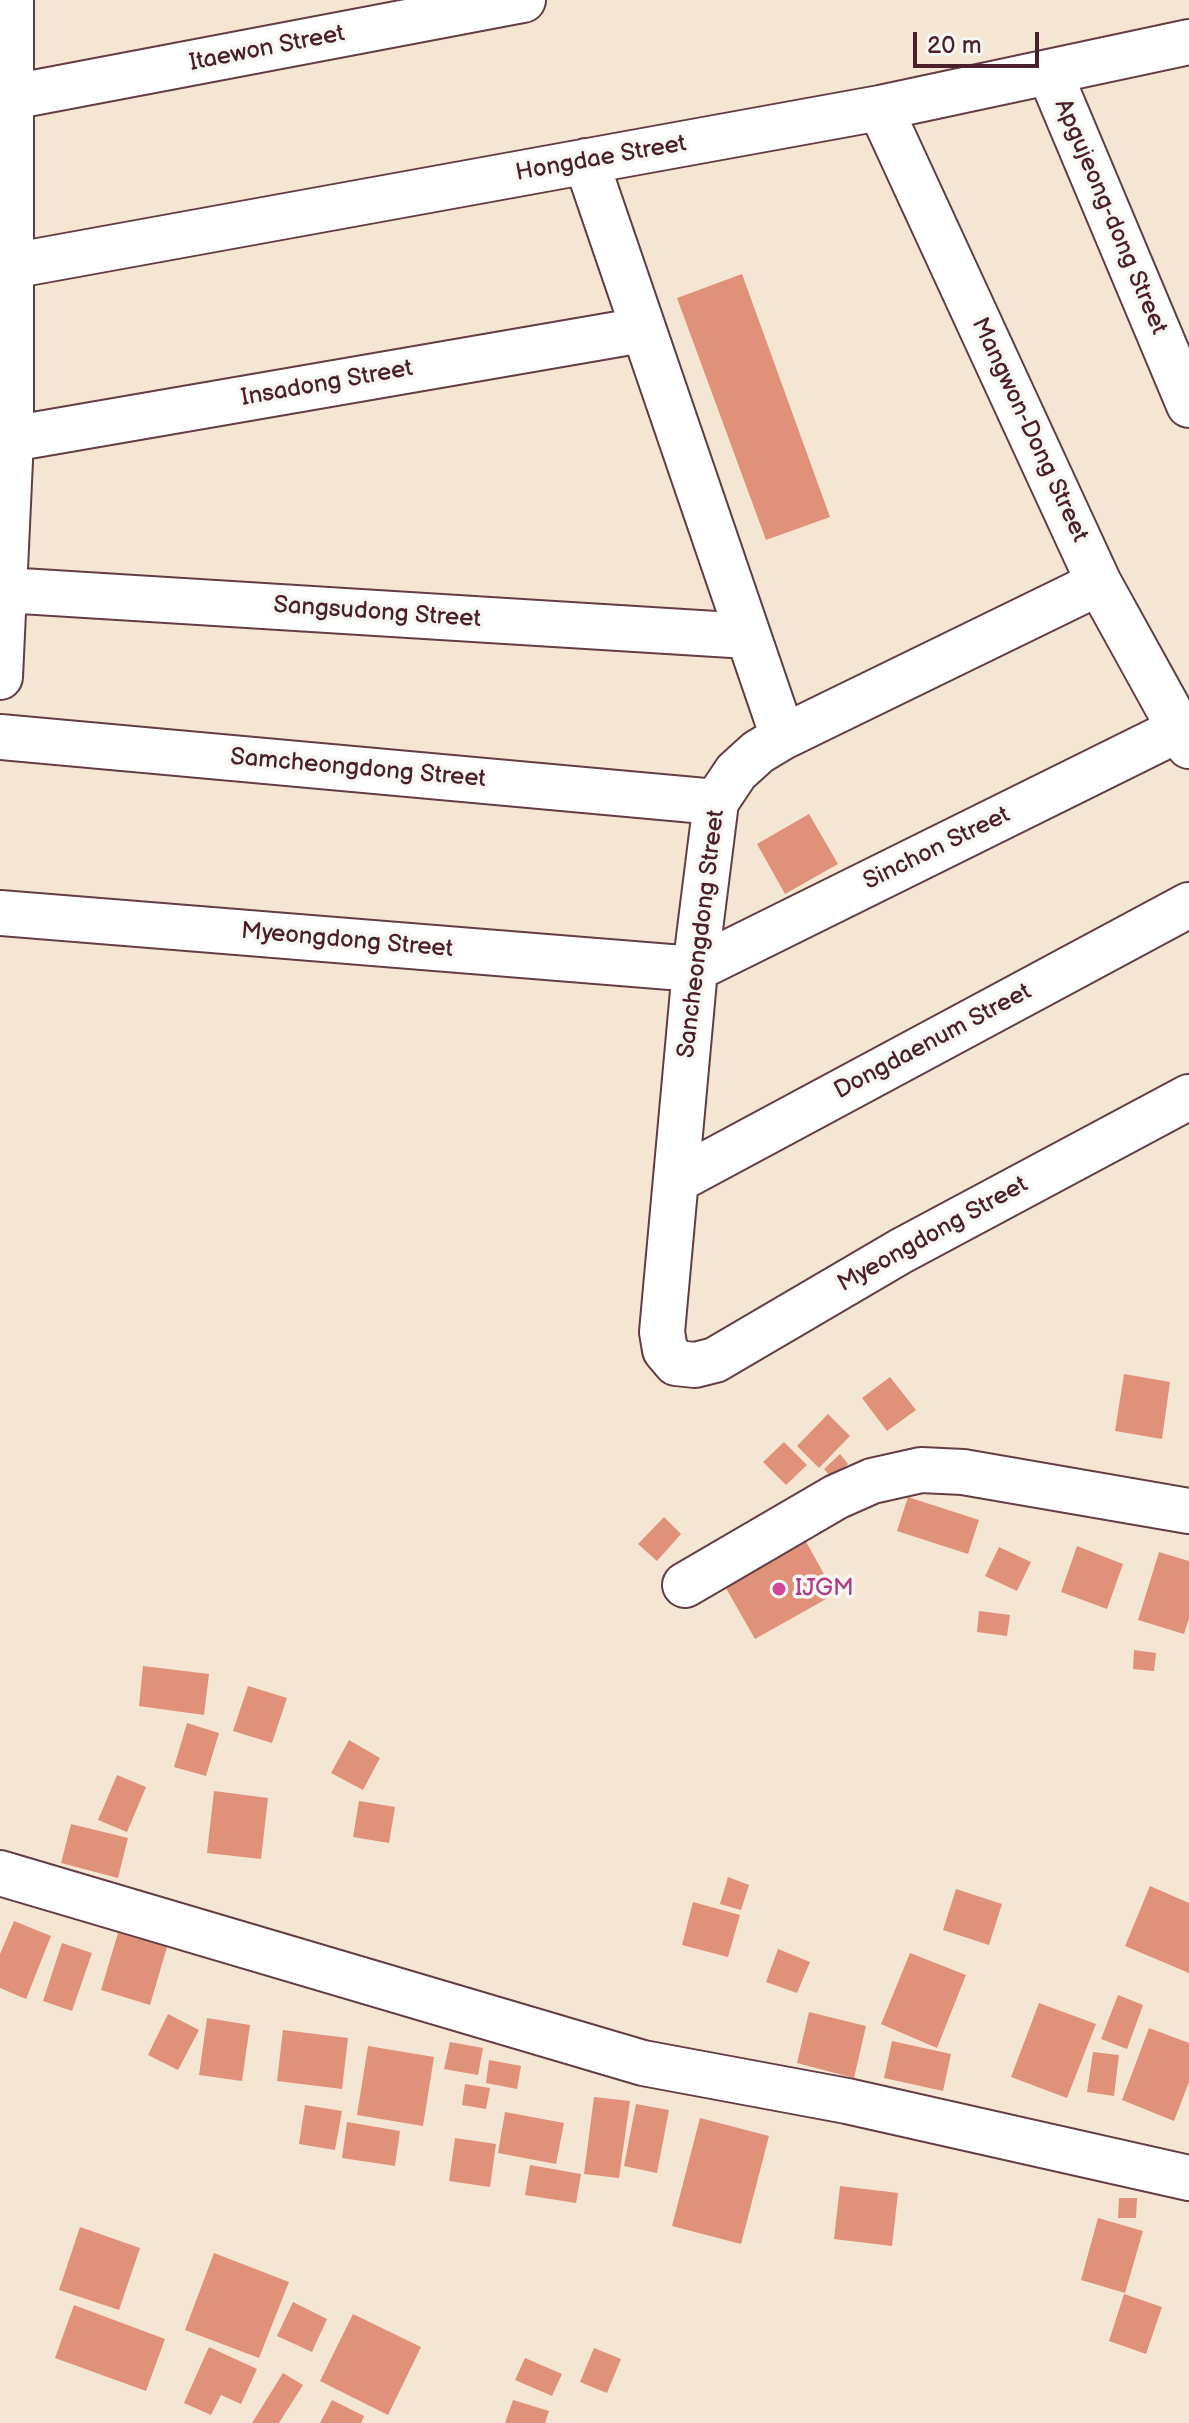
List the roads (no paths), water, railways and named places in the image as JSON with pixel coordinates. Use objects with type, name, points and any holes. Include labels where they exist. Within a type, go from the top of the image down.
[{"type":"street","points":[[0,677],[11,439],[11,0]]},
{"type":"street","name":"Itaewon Street","points":[[12,97],[523,0]]},
{"type":"street","name":"Hongdae Street","points":[[11,266],[880,108],[1189,42]]},
{"type":"street","name":"Apgujeong-dong Street","points":[[1050,74],[1189,405]]},
{"type":"street","name":"Mangwon-Dong Street","points":[[880,108],[1099,583],[1184,738]]},
{"type":"street","points":[[586,161],[783,737]]},
{"type":"street","name":"Insadong Street","points":[[11,439],[642,330]]},
{"type":"street","name":"Sancheongdong Street","points":[[676,1363],[665,1350],[662,1332],[695,969],[716,802],[736,772],[758,752],[783,737],[1099,583]]},
{"type":"street","name":"Sangsudong Street","points":[[5,590],[748,636]]},
{"type":"street","name":"Samcheongdong Street","points":[[0,737],[716,802]]},
{"type":"street","name":"Sinchon Street","points":[[695,969],[1184,738]]},
{"type":"street","name":"Dongdaenum Street","points":[[677,1180],[1189,905]]},
{"type":"street","name":"Myeongdong Street","points":[[0,913],[695,969]]},
{"type":"street","name":"Myeongdong Street","points":[[676,1363],[695,1365],[715,1360],[901,1251],[1189,1097]]},
{"type":"street","points":[[685,1585],[836,1497],[872,1481],[921,1470],[963,1472],[1189,1511]]},
{"type":"street","points":[[0,1873],[643,2063],[847,2101],[1189,2178]]},
{"type":"place","name":"IJGM","points":[[779,1589]]}]
